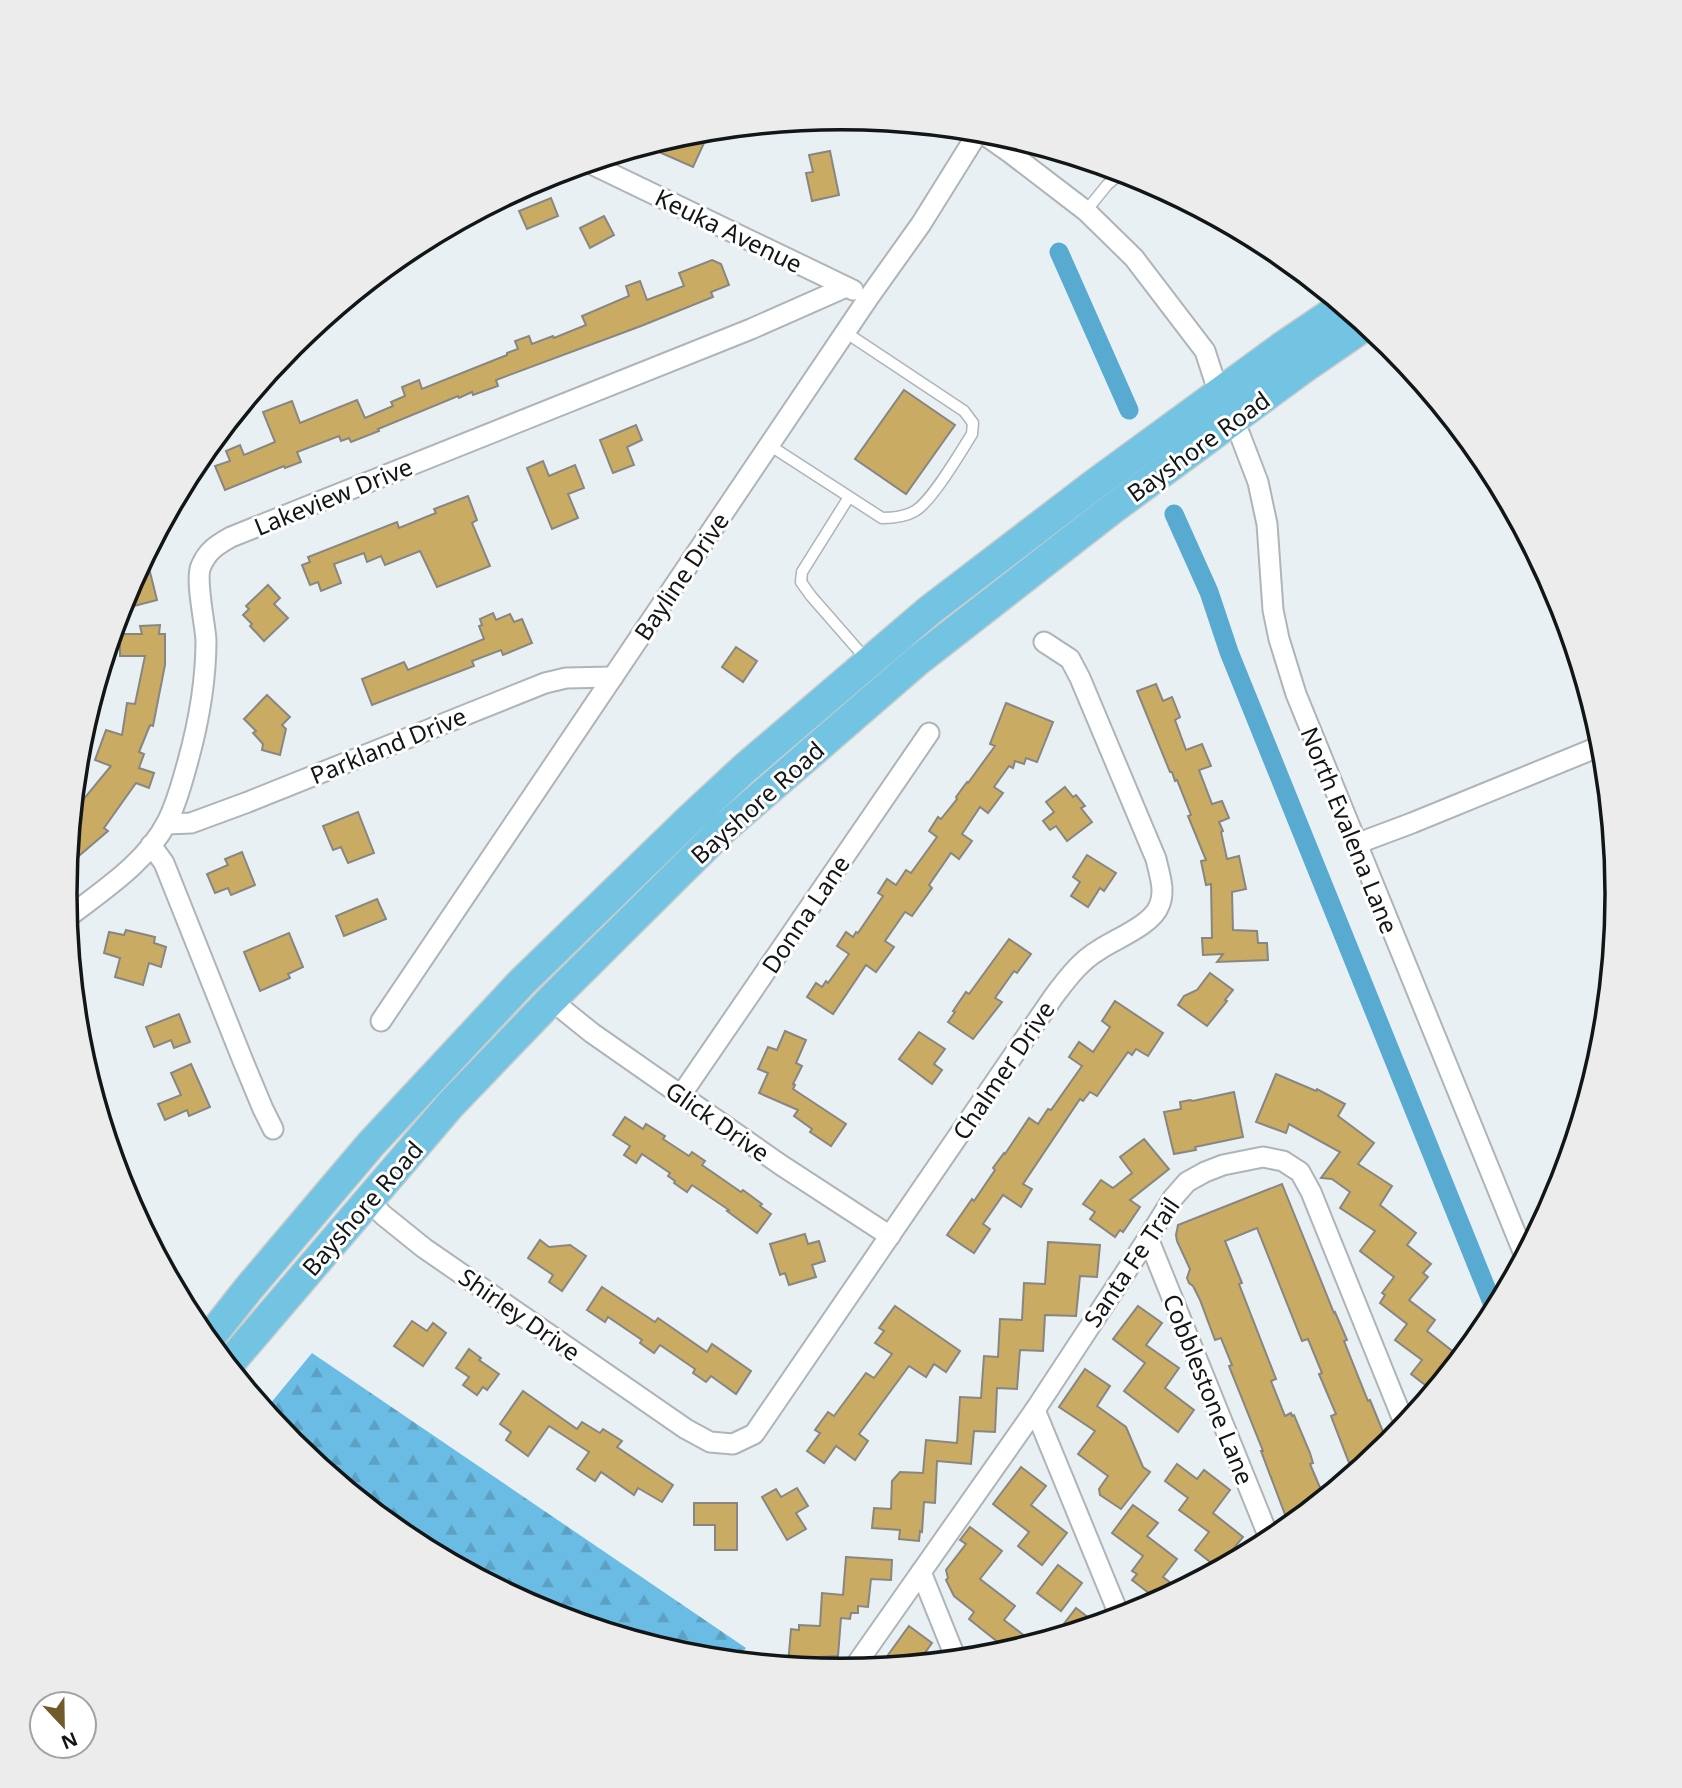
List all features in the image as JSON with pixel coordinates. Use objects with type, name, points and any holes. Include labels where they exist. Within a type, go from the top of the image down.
[{"type":"main road","name":"Bayshore Road","points":[[234,1358],[451,1104],[723,829],[918,660],[1112,509],[1226,407],[1281,348],[1335,312]]},
{"type":"main road","name":"Bayshore Road","points":[[215,1331],[365,1151],[522,982],[745,768],[930,610],[1020,539],[1226,407],[1356,331]]},
{"type":"main road","points":[[365,1151],[363,1189],[369,1200]]},
{"type":"street","name":"Bayline Drive","points":[[381,1021],[845,332],[921,224],[972,142]]},
{"type":"street","name":"North Evalena Lane","points":[[1003,148],[1086,211],[1134,258],[1205,351],[1258,482],[1267,524],[1273,610],[1296,694],[1520,1244]]},
{"type":"street","name":"Keuka Avenue","points":[[602,169],[869,297]]},
{"type":"street","name":"Lakeview Drive","points":[[78,909],[134,864],[151,845],[166,824],[178,796],[198,726],[204,691],[206,637],[200,568],[212,548],[231,537],[726,339],[846,287]]},
{"type":"street","name":"Chalmer Drive","points":[[676,1421],[710,1442],[733,1444],[754,1434],[1070,974],[1098,950],[1145,923],[1159,907],[1162,885],[1156,859],[1080,678],[1070,659],[1044,642]]},
{"type":"street","name":"Parkland Drive","points":[[166,824],[191,823],[248,802],[545,684],[566,678],[613,677]]},
{"type":"street","name":"Donna Lane","points":[[681,1095],[929,733]]},
{"type":"street","points":[[1356,844],[1591,750]]},
{"type":"street","points":[[151,845],[164,863],[273,1129]]},
{"type":"street","name":"Glick Drive","points":[[551,1000],[592,1033],[781,1165],[890,1236]]},
{"type":"street","name":"Santa Fe Trail","points":[[861,1657],[1035,1410],[1172,1198],[1187,1182],[1205,1172],[1242,1160],[1263,1157],[1283,1161],[1300,1172],[1311,1192],[1400,1414]]},
{"type":"street","name":"Shirley Drive","points":[[369,1200],[424,1248],[676,1421]]},
{"type":"street","name":"Cobblestone Lane","points":[[1148,1238],[1265,1529]]},
{"type":"street","points":[[1035,1410],[1116,1606]]},
{"type":"street","points":[[921,1572],[952,1649]]},
{"type":"lane","points":[[1086,211],[1112,180]]},
{"type":"lane","points":[[769,445],[882,518],[914,513],[926,502],[972,434],[972,423],[964,411],[845,332]]},
{"type":"lane","points":[[849,497],[802,572],[802,582],[869,662]]},
{"type":"green space","points":[[312,1353],[746,1648],[741,1651],[643,1632],[549,1600],[503,1579],[459,1556],[376,1500],[337,1468],[271,1402]]},
{"type":"building","points":[[704,143],[693,167],[660,152]]},
{"type":"building","points":[[830,151],[839,195],[812,201],[806,173],[813,172],[809,155]]},
{"type":"building","points":[[551,198],[558,216],[527,229],[519,211]]},
{"type":"building","points":[[604,216],[614,235],[590,248],[580,228]]},
{"type":"building","points":[[712,260],[721,264],[729,285],[711,292],[713,297],[496,380],[498,386],[473,395],[472,392],[459,398],[458,396],[351,442],[349,438],[341,441],[339,436],[297,452],[301,462],[285,468],[284,466],[225,490],[215,466],[230,461],[226,451],[240,445],[244,455],[275,442],[263,412],[292,401],[300,423],[357,400],[365,418],[393,406],[391,402],[405,396],[402,387],[419,380],[422,389],[507,355],[518,349],[515,341],[529,336],[532,344],[586,325],[582,316],[629,296],[626,286],[640,281],[647,300],[684,286],[679,273]]},
{"type":"building","points":[[904,390],[955,425],[906,494],[855,459]]},
{"type":"building","points":[[636,425],[642,440],[627,447],[634,465],[613,473],[600,440]]},
{"type":"building","points":[[543,461],[549,476],[575,465],[584,488],[568,494],[578,518],[552,529],[527,468]]},
{"type":"building","points":[[468,496],[477,520],[472,523],[490,566],[437,587],[420,551],[385,565],[381,556],[367,562],[364,553],[334,564],[341,583],[321,591],[318,582],[310,585],[302,565],[310,562],[308,557],[397,522],[399,528],[436,513],[434,509]]},
{"type":"building","points":[[150,570],[157,600],[134,606],[135,602]]},
{"type":"building","points":[[268,585],[280,598],[274,604],[288,618],[264,641],[243,615],[249,609],[246,606]]},
{"type":"building","points":[[493,613],[496,620],[510,614],[514,622],[522,619],[532,643],[503,655],[501,650],[472,661],[474,666],[372,705],[362,679],[404,662],[408,670],[484,639],[479,626],[482,625],[480,619]]},
{"type":"building","points":[[160,625],[159,634],[165,634],[165,665],[153,726],[150,725],[139,752],[144,754],[139,768],[154,773],[149,788],[136,783],[104,828],[108,831],[79,856],[83,799],[111,766],[95,760],[106,730],[122,735],[127,703],[135,704],[145,656],[120,656],[120,643],[123,634],[142,634],[140,626]]},
{"type":"building","points":[[736,647],[757,661],[743,682],[722,667]]},
{"type":"building","points":[[1156,684],[1163,701],[1172,697],[1180,717],[1175,720],[1186,750],[1202,744],[1211,766],[1199,770],[1212,804],[1222,801],[1229,818],[1219,822],[1227,859],[1239,856],[1246,889],[1232,892],[1233,930],[1257,931],[1258,943],[1267,943],[1268,960],[1217,962],[1223,954],[1203,955],[1202,938],[1212,938],[1211,884],[1206,885],[1201,861],[1206,860],[1188,816],[1191,815],[1137,691]]},
{"type":"building","points":[[267,695],[290,717],[282,725],[286,729],[280,755],[262,750],[263,744],[253,733],[256,731],[244,719]]},
{"type":"building","points":[[1006,703],[1053,722],[1037,762],[1026,758],[1024,764],[1015,761],[1013,768],[1009,766],[994,787],[1003,793],[988,813],[980,807],[962,834],[972,841],[959,859],[951,853],[929,885],[932,888],[912,916],[905,912],[885,941],[894,947],[876,972],[866,965],[833,1014],[807,997],[816,983],[822,987],[826,981],[828,983],[849,954],[837,946],[846,932],[853,937],[858,933],[883,896],[878,893],[887,879],[896,885],[906,870],[911,873],[937,837],[929,831],[938,817],[941,819],[957,799],[995,746],[990,744]]},
{"type":"building","points":[[1065,787],[1085,806],[1081,808],[1092,822],[1067,841],[1056,826],[1050,830],[1043,821],[1054,812],[1046,802]]},
{"type":"building","points":[[358,812],[374,853],[348,863],[341,847],[333,850],[323,826]]},
{"type":"building","points":[[242,852],[255,885],[231,895],[228,888],[215,893],[207,874],[228,865],[225,859]]},
{"type":"building","points":[[1087,855],[1116,873],[1104,891],[1100,888],[1088,907],[1071,896],[1080,882],[1073,877]]},
{"type":"building","points":[[377,899],[386,919],[344,936],[336,916]]},
{"type":"building","points":[[126,930],[155,937],[154,943],[166,947],[161,967],[149,963],[143,985],[115,977],[120,958],[104,953],[109,932],[124,935]]},
{"type":"building","points":[[289,933],[303,967],[288,974],[290,978],[260,991],[244,952]]},
{"type":"building","points":[[1009,939],[1031,954],[1017,973],[1014,971],[995,998],[1002,1002],[973,1039],[948,1022],[966,992],[969,994]]},
{"type":"building","points":[[1210,973],[1233,990],[1207,1026],[1178,1005],[1184,996],[1197,990]]},
{"type":"building","points":[[1115,1001],[1163,1033],[1148,1056],[1136,1049],[1132,1055],[1128,1052],[1097,1096],[1090,1092],[1083,1101],[1080,1099],[1023,1184],[1032,1189],[1021,1207],[1003,1195],[983,1224],[990,1229],[974,1253],[947,1235],[972,1199],[974,1201],[995,1170],[993,1168],[1029,1118],[1038,1124],[1082,1066],[1069,1057],[1079,1042],[1093,1052],[1110,1027],[1102,1021]]},
{"type":"building","points":[[179,1014],[190,1042],[174,1048],[171,1040],[154,1047],[146,1027]]},
{"type":"building","points":[[785,1031],[806,1040],[796,1063],[802,1066],[793,1089],[846,1124],[831,1146],[810,1132],[812,1129],[794,1116],[798,1110],[759,1093],[768,1073],[758,1069],[768,1047],[777,1050]]},
{"type":"building","points":[[919,1032],[945,1049],[934,1064],[942,1070],[932,1084],[899,1059]]},
{"type":"building","points":[[191,1064],[210,1107],[189,1116],[187,1110],[165,1120],[158,1104],[181,1095],[171,1073]]},
{"type":"building","points":[[1276,1074],[1316,1091],[1317,1089],[1345,1104],[1338,1116],[1374,1143],[1358,1164],[1392,1186],[1380,1205],[1416,1233],[1407,1245],[1431,1264],[1423,1273],[1428,1277],[1409,1300],[1435,1320],[1427,1331],[1453,1351],[1425,1385],[1411,1374],[1422,1360],[1395,1340],[1407,1324],[1380,1303],[1385,1295],[1382,1293],[1394,1277],[1360,1251],[1375,1231],[1340,1208],[1350,1192],[1332,1179],[1321,1178],[1340,1152],[1289,1124],[1286,1133],[1256,1122]]},
{"type":"building","points":[[1234,1092],[1243,1137],[1174,1154],[1164,1112],[1181,1109],[1180,1102]]},
{"type":"building","points":[[625,1117],[643,1129],[646,1124],[689,1156],[692,1152],[705,1161],[702,1165],[762,1204],[760,1206],[771,1214],[757,1233],[692,1185],[687,1192],[674,1183],[668,1176],[670,1173],[642,1154],[636,1163],[624,1155],[630,1146],[613,1135]]},
{"type":"building","points":[[1144,1139],[1169,1169],[1130,1200],[1140,1207],[1123,1232],[1120,1230],[1115,1237],[1090,1219],[1095,1212],[1083,1204],[1101,1180],[1113,1188],[1132,1173],[1120,1157]]},
{"type":"building","points":[[1282,1184],[1347,1340],[1344,1341],[1368,1401],[1370,1400],[1383,1432],[1349,1464],[1331,1416],[1336,1414],[1319,1374],[1322,1373],[1308,1339],[1302,1341],[1257,1228],[1225,1241],[1276,1379],[1271,1381],[1285,1416],[1291,1413],[1294,1415],[1310,1453],[1313,1463],[1310,1464],[1320,1488],[1285,1515],[1221,1338],[1215,1340],[1200,1300],[1187,1278],[1190,1269],[1177,1241],[1178,1225]]},
{"type":"building","points":[[805,1234],[808,1244],[819,1241],[825,1261],[812,1265],[816,1277],[789,1285],[785,1273],[780,1275],[770,1244]]},
{"type":"building","points":[[540,1240],[549,1247],[570,1245],[586,1256],[562,1291],[549,1282],[553,1275],[528,1258]]},
{"type":"building","points":[[1048,1242],[1100,1245],[1097,1277],[1080,1276],[1076,1316],[1045,1315],[1043,1351],[1020,1350],[1017,1389],[997,1388],[995,1432],[974,1431],[971,1464],[937,1461],[935,1503],[924,1502],[919,1541],[899,1539],[900,1530],[872,1528],[874,1508],[891,1509],[892,1481],[900,1472],[923,1473],[926,1440],[957,1443],[960,1397],[981,1398],[984,1356],[998,1357],[1000,1319],[1022,1320],[1024,1283],[1045,1284]]},
{"type":"building","points":[[602,1287],[655,1322],[658,1318],[707,1352],[712,1344],[751,1371],[736,1394],[711,1376],[706,1382],[693,1373],[695,1369],[660,1345],[654,1353],[640,1343],[642,1340],[608,1317],[605,1322],[587,1310]]},
{"type":"building","points":[[895,1306],[960,1351],[946,1372],[934,1364],[926,1377],[909,1366],[859,1434],[868,1441],[855,1460],[836,1446],[824,1463],[807,1451],[820,1433],[815,1430],[828,1412],[834,1416],[866,1373],[874,1378],[892,1354],[875,1343],[884,1331],[879,1328]]},
{"type":"building","points":[[1138,1306],[1162,1323],[1146,1345],[1179,1368],[1165,1388],[1194,1410],[1178,1432],[1124,1391],[1145,1363],[1113,1339]]},
{"type":"building","points":[[412,1321],[427,1331],[433,1323],[446,1333],[423,1366],[394,1346]]},
{"type":"building","points":[[469,1349],[499,1374],[487,1390],[483,1387],[477,1395],[463,1385],[469,1377],[456,1368]]},
{"type":"building","points":[[1085,1369],[1110,1386],[1097,1406],[1126,1427],[1143,1467],[1150,1472],[1121,1509],[1100,1495],[1099,1489],[1108,1476],[1078,1454],[1095,1431],[1059,1407]]},
{"type":"building","points":[[523,1391],[577,1429],[582,1422],[600,1433],[603,1429],[622,1441],[617,1447],[673,1485],[662,1502],[638,1488],[634,1495],[601,1472],[595,1481],[577,1469],[589,1452],[549,1426],[528,1456],[506,1440],[511,1432],[500,1424]]},
{"type":"building","points":[[1177,1464],[1197,1479],[1204,1470],[1230,1490],[1213,1513],[1243,1537],[1233,1550],[1211,1562],[1195,1550],[1209,1532],[1179,1510],[1188,1498],[1165,1481]]},
{"type":"building","points":[[1021,1467],[1046,1486],[1031,1505],[1067,1533],[1042,1565],[1018,1546],[1029,1532],[993,1504]]},
{"type":"building","points":[[797,1488],[808,1506],[796,1513],[806,1529],[787,1540],[762,1497],[776,1489],[781,1497]]},
{"type":"building","points":[[694,1503],[737,1503],[737,1550],[715,1550],[715,1525],[694,1525]]},
{"type":"building","points":[[1133,1505],[1158,1523],[1147,1536],[1177,1559],[1163,1577],[1171,1583],[1149,1593],[1132,1580],[1137,1574],[1132,1571],[1143,1556],[1112,1533]]},
{"type":"building","points":[[970,1527],[1002,1551],[980,1579],[1015,1606],[1004,1620],[1024,1635],[997,1641],[969,1619],[974,1612],[954,1596],[946,1580],[946,1570],[966,1544],[960,1540]]},
{"type":"building","points":[[846,1557],[892,1560],[891,1580],[871,1579],[868,1607],[858,1606],[858,1613],[851,1613],[850,1619],[841,1618],[838,1656],[789,1656],[791,1629],[799,1630],[799,1625],[820,1626],[822,1593],[843,1595]]},
{"type":"building","points":[[1058,1565],[1082,1583],[1061,1611],[1037,1593]]},
{"type":"building","points":[[1076,1608],[1088,1617],[1087,1617],[1064,1624]]},
{"type":"building","points":[[909,1626],[932,1643],[925,1653],[887,1656]]},
{"type":"waterway","points":[[1059,252],[1129,410]]},
{"type":"waterway","points":[[1174,514],[1209,592],[1229,652],[1490,1297]]}]
